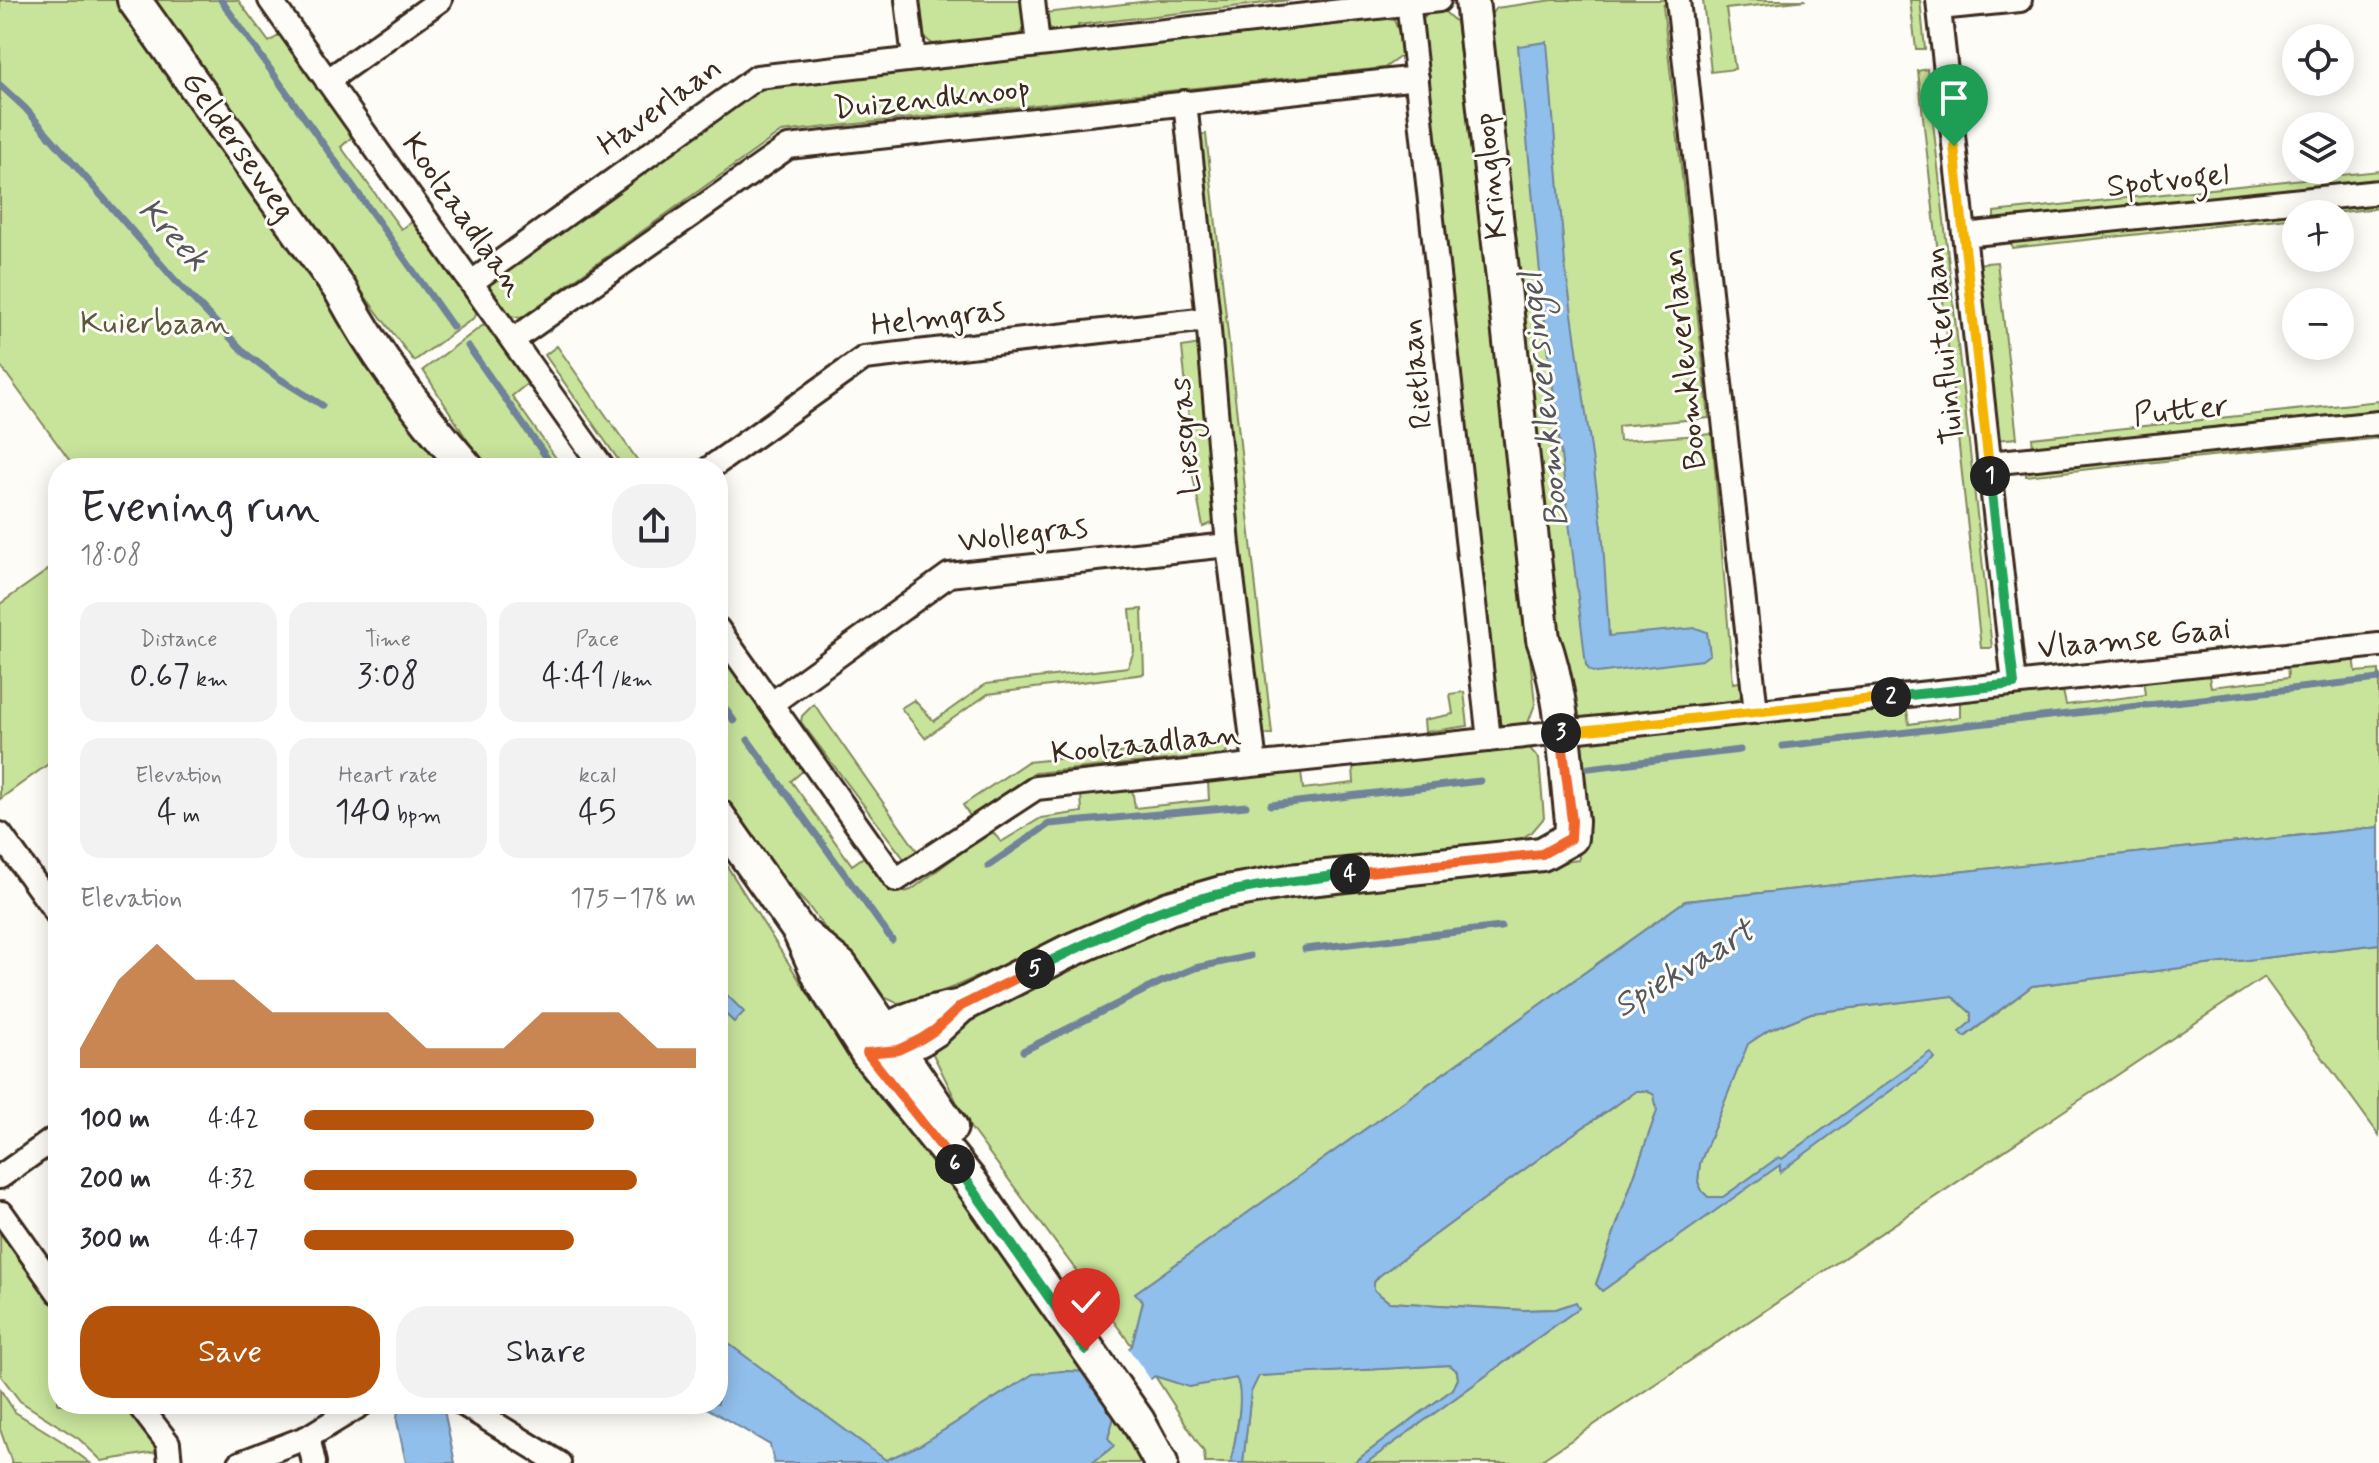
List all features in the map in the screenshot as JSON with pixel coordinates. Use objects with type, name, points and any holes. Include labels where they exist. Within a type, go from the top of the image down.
[{"type":"street","name":"Gelderseweg","points":[[134,0],[341,291],[363,333],[398,385],[459,458]]},
{"type":"street","name":"Koolzaadlaan","points":[[270,0],[596,458]]},
{"type":"street","points":[[327,81],[440,0]]},
{"type":"street","points":[[907,0],[914,59]]},
{"type":"street","points":[[1033,0],[1038,45]]},
{"type":"street","name":"Haverlaan","points":[[472,282],[757,77],[1439,0]]},
{"type":"street","name":"Kringloop","points":[[884,1045],[928,1012],[961,1006],[1067,952],[1169,908],[1221,893],[1290,881],[1542,854],[1550,850],[1555,835],[1552,733],[1536,667],[1543,639],[1472,0]]},
{"type":"street","name":"Boomkleverlaan","points":[[1678,0],[1756,712]]},
{"type":"street","points":[[1938,4],[2020,0]]},
{"type":"street","name":"Rietlaan","points":[[1408,2],[1489,740]]},
{"type":"street","name":"Tuinfluiterlaan","points":[[1938,4],[2014,684]]},
{"type":"street","name":"Duizendknoop","points":[[513,340],[788,147],[1417,78]]},
{"type":"street","name":"Liesgras","points":[[1185,102],[1228,545],[1255,764]]},
{"type":"street","name":"Spotvogel","points":[[1964,235],[2379,192]]},
{"type":"street","name":"Gelderseweg","points":[[341,291],[382,326],[454,427],[469,458]]},
{"type":"street","name":"Helmgras","points":[[724,458],[864,358],[1208,319]]},
{"type":"street","name":"Putter","points":[[1989,463],[2379,423]]},
{"type":"street","name":"Wollegras","points":[[771,704],[949,575],[1228,545]]},
{"type":"street","name":"Koolzaadlaan","points":[[728,643],[896,880],[1036,788],[1552,733]]},
{"type":"street","name":"Vlaamse Gaai","points":[[1552,733],[2379,645]]},
{"type":"street","points":[[728,830],[799,931],[841,966],[884,1045],[1092,1345],[1179,1463]]},
{"type":"street","points":[[0,834],[48,901]]},
{"type":"street","points":[[0,1177],[48,1143]]},
{"type":"street","points":[[2,1213],[48,1278]]},
{"type":"street","points":[[146,1414],[168,1443],[170,1463]]},
{"type":"street","points":[[240,1463],[308,1437],[346,1414]]},
{"type":"street","points":[[479,1414],[559,1463]]},
{"type":"street","points":[[1144,1417],[1161,1463]]},
{"type":"street","points":[[308,1437],[314,1463]]},
{"type":"green space","name":"Kuierbaan","points":[[0,0],[120,0],[444,458],[68,458],[0,365]]},
{"type":"green space","points":[[152,0],[238,0],[269,42],[281,34],[353,136],[341,147],[401,229],[414,221],[478,309],[475,317],[414,361]]},
{"type":"green space","points":[[917,0],[1023,0],[1025,26],[1014,39],[938,46],[923,34]]},
{"type":"green space","points":[[1158,0],[1291,0],[1078,25],[1078,32],[1061,35],[1049,27],[1045,13]]},
{"type":"green space","points":[[1553,0],[1668,0],[1663,6],[1709,418],[1618,426],[1619,441],[1712,434],[1733,683],[1746,681],[1744,693],[1734,704],[1574,719],[1560,682],[1488,18],[1496,8]]},
{"type":"green space","points":[[1703,0],[1806,0],[1726,9],[1735,69],[1711,72]]},
{"type":"green space","points":[[1910,0],[1920,0],[1925,49],[1916,49]]},
{"type":"green space","points":[[1429,12],[1445,12],[1456,22],[1462,67],[1470,96],[1535,704],[1528,723],[1515,730],[1500,724],[1494,711],[1421,21]]},
{"type":"green space","points":[[1381,18],[1394,20],[1403,42],[1404,54],[1384,68],[781,132],[521,318],[503,312],[495,304],[487,286],[493,278],[761,88]]},
{"type":"green space","points":[[1927,69],[1992,648],[1981,648],[1918,71]]},
{"type":"green space","points":[[1206,134],[1272,734],[1259,735],[1194,136]]},
{"type":"green space","points":[[2379,171],[2379,180],[2354,183],[2354,174]]},
{"type":"green space","points":[[2282,181],[2282,184],[2343,184],[1994,223],[1994,212]]},
{"type":"green space","points":[[2379,197],[2379,208],[2354,211],[2352,200]]},
{"type":"green space","points":[[2282,208],[2282,219],[2012,248],[2011,238]]},
{"type":"green space","points":[[1997,262],[2017,438],[1995,440],[1975,264]]},
{"type":"green space","points":[[482,326],[489,326],[528,383],[512,396],[556,458],[479,458],[423,370]]},
{"type":"green space","points":[[1200,344],[1218,521],[1203,527],[1185,435],[1190,429],[1182,347]]},
{"type":"green space","points":[[557,346],[636,458],[617,458],[545,355]]},
{"type":"green space","points":[[2379,401],[2379,410],[2033,447],[2032,438]]},
{"type":"green space","points":[[2379,428],[2379,438],[2026,476],[2026,469]]},
{"type":"green space","points":[[48,570],[48,764],[0,799],[0,604]]},
{"type":"green space","points":[[1142,609],[1144,674],[988,694],[925,738],[901,708],[914,700],[934,721],[986,684],[1128,667],[1134,651],[1130,610]]},
{"type":"green space","points":[[2354,656],[2356,672],[2379,670],[2379,827],[1685,901],[1136,1293],[1143,1302],[1132,1346],[967,1123],[930,1048],[998,999],[1126,936],[1278,892],[1579,860],[1574,745],[1583,740],[1906,703],[1909,724],[1960,717],[1960,698],[2062,686],[2066,705],[2145,695],[2143,678],[2208,671],[2211,687],[2288,678],[2287,663]]},
{"type":"green space","points":[[728,664],[805,769],[791,781],[852,865],[865,856],[884,883],[903,892],[911,890],[991,830],[1001,842],[1041,818],[1082,812],[1081,794],[1132,788],[1135,808],[1209,800],[1208,782],[1301,771],[1303,789],[1354,783],[1353,766],[1509,747],[1528,746],[1539,759],[1544,818],[1532,832],[1517,841],[1297,864],[1201,881],[1158,896],[916,1001],[897,1003],[873,992],[809,907],[763,857],[728,807]]},
{"type":"green space","points":[[1464,692],[1468,726],[1425,732],[1424,720],[1453,714],[1450,694]]},
{"type":"green space","points":[[814,704],[917,851],[905,860],[801,722],[802,716]]},
{"type":"green space","points":[[1232,742],[1225,754],[1035,773],[970,816],[963,805],[1027,762]]},
{"type":"green space","points":[[728,868],[826,1022],[871,1084],[911,1114],[1095,1372],[1062,1371],[902,1463],[860,1463],[728,1345]]},
{"type":"green space","points":[[2379,944],[2379,1135],[2264,977],[1537,1463],[1366,1463],[1579,1308],[1575,1303],[1556,1309],[1524,1310],[1389,1302],[1374,1290],[1379,1276],[1563,1141],[1637,1091],[1655,1095],[1657,1111],[1596,1284],[1602,1291],[1930,1053],[1782,1159],[1779,1158],[1723,1197],[1708,1197],[1698,1182],[1700,1163],[1748,1043],[1769,1030],[1811,1013],[1952,996],[1971,1013],[1971,1022],[1960,1032],[1965,1037],[2032,986]]},
{"type":"green space","points":[[0,1222],[48,1291],[48,1414],[134,1414],[158,1448],[156,1452],[102,1461],[79,1439],[20,1401],[1,1376]]},
{"type":"green space","points":[[1450,1365],[1457,1371],[1458,1379],[1453,1389],[1353,1463],[1243,1463],[1251,1392],[1258,1376]]},
{"type":"green space","points":[[1155,1376],[1189,1387],[1237,1378],[1240,1407],[1231,1463],[1205,1463],[1204,1452]]},
{"type":"green space","points":[[0,1389],[15,1412],[90,1463],[12,1463],[0,1429]]},
{"type":"green space","points":[[1118,1403],[1158,1463],[1092,1463],[1113,1446],[1108,1438]]},
{"type":"water","points":[[1547,42],[1565,264],[1602,527],[1609,636],[1696,628],[1707,632],[1710,654],[1702,660],[1597,673],[1590,671],[1586,665],[1543,304],[1518,46]]},
{"type":"water","name":"Spiekvaart","points":[[2379,827],[2379,944],[2032,986],[1964,1037],[1959,1032],[1971,1022],[1971,1013],[1952,996],[1811,1013],[1769,1030],[1748,1044],[1700,1163],[1698,1182],[1708,1197],[1723,1197],[1779,1157],[1782,1159],[1930,1052],[1935,1058],[1780,1172],[1780,1165],[1602,1291],[1596,1284],[1657,1111],[1654,1095],[1636,1091],[1563,1141],[1374,1282],[1374,1290],[1389,1302],[1524,1310],[1556,1309],[1576,1302],[1579,1308],[1366,1463],[1353,1463],[1453,1389],[1458,1379],[1457,1371],[1450,1365],[1259,1376],[1251,1392],[1243,1463],[1231,1463],[1240,1407],[1236,1378],[1189,1387],[1155,1376],[1118,1403],[1108,1438],[1114,1446],[1092,1463],[774,1463],[770,1445],[717,1414],[728,1414],[728,1343],[886,1460],[920,1445],[1033,1374],[1095,1372],[1132,1346],[1143,1302],[1135,1293],[1685,901]]},
{"type":"water","points":[[728,996],[744,1012],[734,1022],[728,1016]]},
{"type":"water","points":[[397,1414],[445,1414],[455,1463],[406,1463]]},
{"type":"pier","points":[[1126,1345],[1153,1383],[1121,1406],[1094,1368]]},
{"type":"waterway","points":[[221,0],[453,327]]},
{"type":"waterway","name":"Kreek","points":[[0,85],[25,108],[174,279],[245,353],[322,405]]},
{"type":"waterway","points":[[468,346],[547,458]]},
{"type":"waterway","points":[[1783,746],[2379,679]]},
{"type":"waterway","points":[[728,712],[734,721]]},
{"type":"waterway","points":[[748,740],[892,940]]},
{"type":"waterway","points":[[1589,768],[1740,750]]},
{"type":"waterway","points":[[1271,805],[1480,781]]},
{"type":"waterway","points":[[988,866],[1049,824],[1246,806]]},
{"type":"waterway","points":[[1305,949],[1501,927]]},
{"type":"waterway","points":[[1023,1051],[1161,982],[1195,968],[1250,956]]},
{"type":"route","points":[[1086,1350],[970,1181],[867,1053],[898,1050],[921,1039],[961,1006],[1067,952],[1169,908],[1221,893],[1290,881],[1542,854],[1571,838],[1572,821],[1561,732],[2014,684],[1954,146]]},
{"type":"water label","name":"Boomkleversingel","points":[[1545,400]]}]
